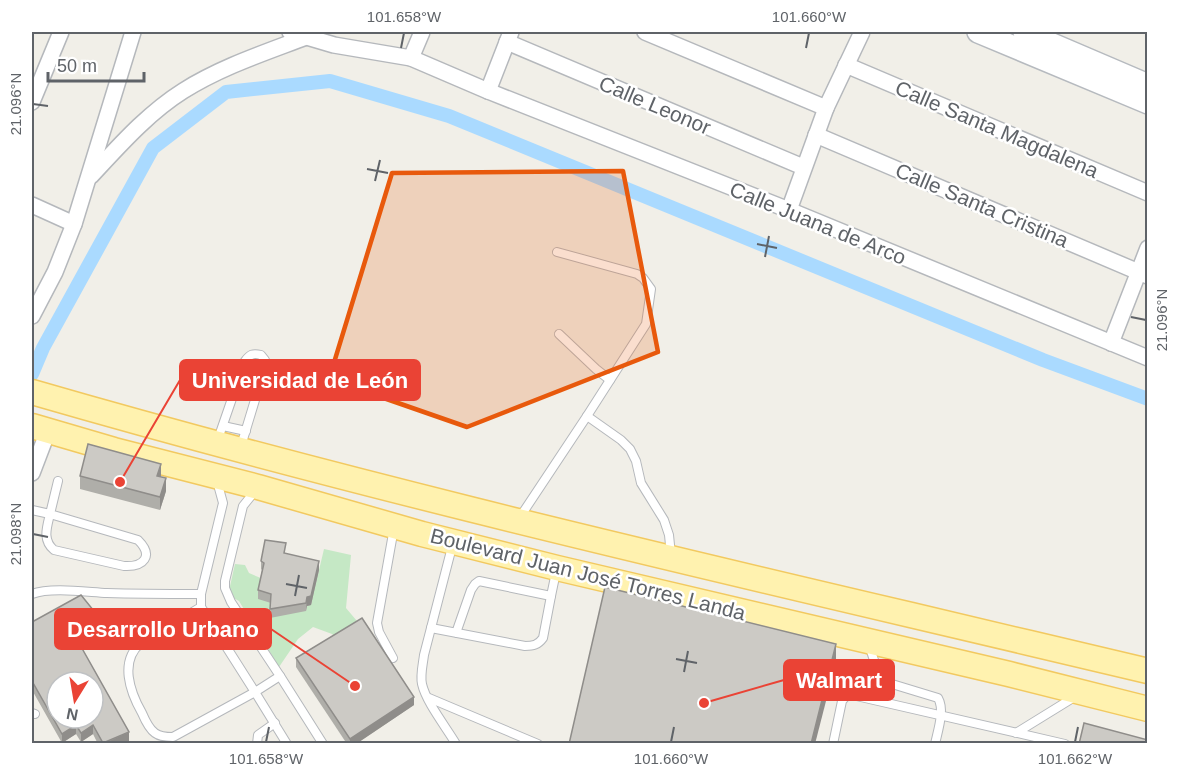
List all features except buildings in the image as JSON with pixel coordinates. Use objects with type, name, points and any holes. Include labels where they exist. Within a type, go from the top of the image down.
[{"type":"main road","name":"Boulevard Juan José Torres Landa","points":[[41,395],[122,418],[231,438],[517,521],[1143,669]]},
{"type":"main road","name":"Boulevard Juan José Torres Landa","points":[[39,429],[453,542],[1081,693],[1143,712]]},
{"type":"street","points":[[32,102],[61,32]]},
{"type":"street","points":[[32,316],[55,272],[74,224],[133,32]]},
{"type":"street","name":"Calle Juana de Arco","points":[[290,32],[306,37],[337,38],[411,58],[1148,358]]},
{"type":"street","points":[[411,58],[422,32]]},
{"type":"street","points":[[645,32],[826,108]]},
{"type":"street","points":[[789,210],[826,108],[862,32]]},
{"type":"street","points":[[978,32],[1148,103]]},
{"type":"street","points":[[1024,32],[1148,85]]},
{"type":"street","points":[[89,178],[155,112],[182,92],[218,72],[306,37]]},
{"type":"street","points":[[488,91],[509,37]]},
{"type":"street","name":"Calle Leonor","points":[[509,37],[804,167]]},
{"type":"street","name":"Calle Santa Magdalena","points":[[846,65],[1148,193]]},
{"type":"street","name":"Calle Santa Cristina","points":[[816,135],[1143,274]]},
{"type":"street","points":[[32,205],[74,224]]},
{"type":"street","points":[[1111,343],[1143,274],[1148,248]]},
{"type":"street","points":[[32,473],[39,429]]},
{"type":"lane","points":[[517,521],[646,324],[651,290],[637,273],[557,252]]},
{"type":"lane","points":[[559,334],[610,380]]},
{"type":"lane","points":[[249,355],[261,355],[265,360],[264,367],[231,438],[245,361],[249,355]]},
{"type":"lane","points":[[587,416],[630,449],[636,461],[641,483],[664,520],[669,536],[671,559]]},
{"type":"lane","points":[[215,477],[223,503],[201,594],[201,607],[287,744]]},
{"type":"lane","points":[[32,510],[50,514],[138,540],[144,547],[145,559],[139,565],[124,566],[54,550],[46,538],[46,529],[50,514],[58,481]]},
{"type":"lane","points":[[258,487],[243,506],[225,588],[231,602],[322,744]]},
{"type":"lane","points":[[393,658],[379,632],[377,623],[394,526]]},
{"type":"lane","points":[[453,542],[431,628],[422,669],[422,683],[427,697],[456,744]]},
{"type":"lane","points":[[431,628],[525,646],[540,643],[543,638],[557,568]]},
{"type":"lane","points":[[456,633],[471,590],[479,581],[551,596]]},
{"type":"lane","points":[[32,594],[52,591],[201,594]]},
{"type":"lane","points":[[201,607],[141,643],[130,656],[128,667],[130,686],[135,700],[155,734],[165,738],[173,737],[280,676]]},
{"type":"lane","points":[[867,641],[883,677],[892,684],[938,698],[941,715],[935,744]]},
{"type":"lane","points":[[1016,733],[1081,693]]},
{"type":"lane","points":[[833,744],[842,701],[847,695],[1065,744]]},
{"type":"lane","points":[[427,697],[538,744]]},
{"type":"lane","points":[[257,744],[258,735],[274,723]]},
{"type":"highlighted area","points":[[623,171],[658,352],[467,427],[329,379],[392,173]]},
{"type":"green space","points":[[324,549],[351,555],[346,608],[362,627],[339,641],[332,634],[313,627],[298,639],[279,667],[239,601],[228,595],[235,564],[245,565],[249,573],[263,579],[306,611],[307,606],[311,604]]},
{"type":"waterway","points":[[32,374],[43,348],[153,148],[226,92],[330,81],[449,116],[1043,360],[1148,399]]},
{"type":"place","name":"Universidad de León","points":[[120,482]]},
{"type":"place","name":"Desarrollo Urbano","points":[[355,686]]},
{"type":"place","name":"Walmart","points":[[704,703]]}]
